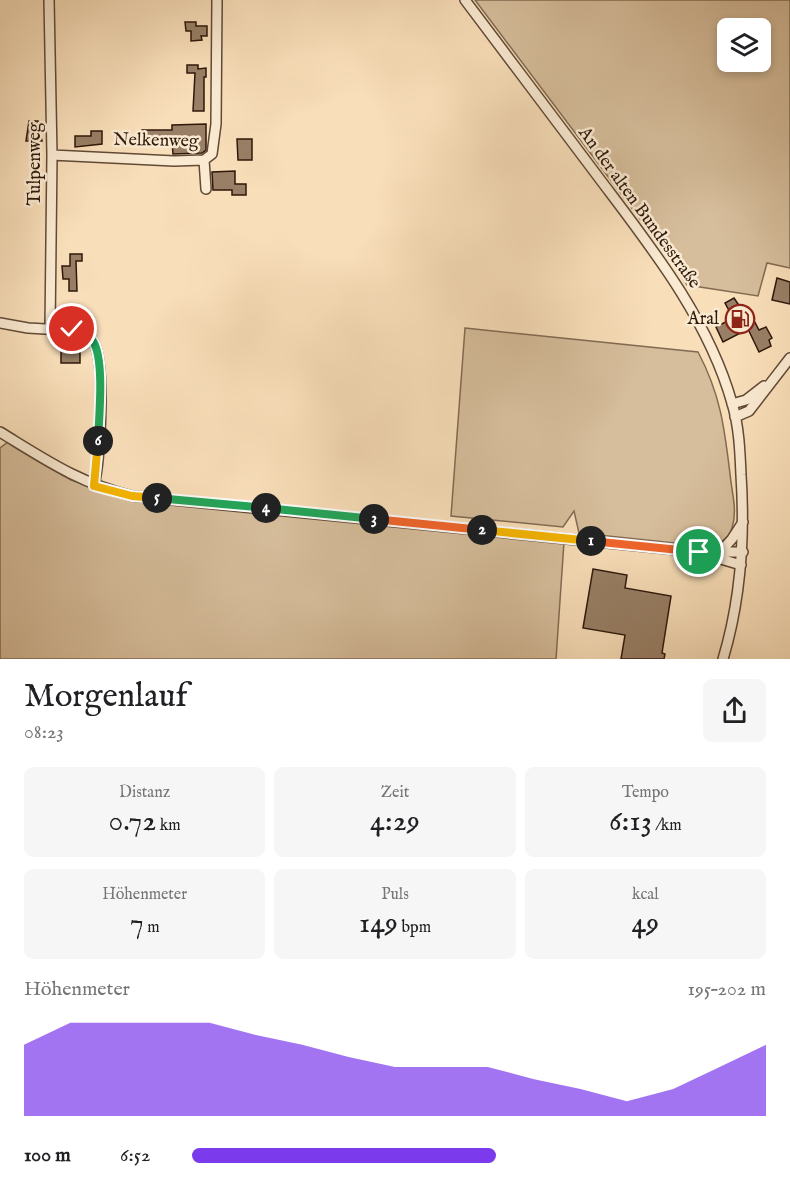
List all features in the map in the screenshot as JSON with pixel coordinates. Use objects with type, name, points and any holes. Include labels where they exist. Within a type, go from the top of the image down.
[{"type":"street","name":"Tulpenweg","points":[[49,0],[52,155],[50,329]]},
{"type":"street","name":"Nelkenweg","points":[[52,155],[204,160],[212,154],[216,124],[217,0]]},
{"type":"street","name":"An der alten Bundesstraße","points":[[465,0],[669,273],[701,327],[721,371],[735,417],[740,457],[743,522],[743,552],[727,647]]},
{"type":"street","points":[[204,160],[206,189]]},
{"type":"street","points":[[0,323],[80,331],[88,334],[95,345],[100,396],[94,486]]},
{"type":"street","points":[[735,417],[749,411],[790,358]]},
{"type":"street","points":[[732,404],[746,400],[776,378]]},
{"type":"street","points":[[0,432],[68,474],[94,486],[132,496],[699,552],[722,550],[743,552]]},
{"type":"street","points":[[722,550],[743,522]]},
{"type":"street","points":[[699,552],[741,565]]},
{"type":"street","points":[[723,659],[727,647]]},
{"type":"street","points":[[727,647],[728,659]]},
{"type":"shaded area","points":[[475,0],[790,0],[790,268],[767,263],[758,296],[687,285],[671,260]]},
{"type":"shaded area","points":[[465,328],[698,352],[712,384],[724,431],[734,499],[732,528],[727,537],[713,547],[579,533],[574,511],[563,527],[451,516]]},
{"type":"shaded area","points":[[8,442],[71,480],[102,491],[564,542],[556,659],[0,659],[0,448]]},
{"type":"building","points":[[185,22],[196,22],[196,26],[207,26],[207,36],[201,36],[202,40],[191,41],[191,31],[186,31]]},
{"type":"building","points":[[187,65],[198,65],[198,69],[206,68],[204,111],[193,111],[195,73],[187,73]]},
{"type":"building","points":[[29,121],[38,121],[42,141],[26,141]]},
{"type":"building","points":[[206,124],[206,150],[202,153],[173,154],[172,142],[149,142],[149,145],[142,145],[142,130],[172,130],[172,125]]},
{"type":"building","points":[[91,131],[102,131],[102,144],[75,147],[75,136],[91,136]]},
{"type":"building","points":[[237,139],[252,139],[252,160],[238,160]]},
{"type":"building","points":[[235,171],[235,184],[246,184],[246,195],[232,195],[232,190],[213,190],[212,172]]},
{"type":"building","points":[[70,254],[82,254],[82,261],[76,261],[77,291],[69,291],[69,279],[63,279],[62,266],[70,266]]},
{"type":"building","points":[[777,278],[790,282],[790,304],[772,300]]},
{"type":"building","points":[[734,298],[750,322],[751,315],[759,330],[766,327],[772,338],[769,340],[771,346],[759,352],[748,329],[723,342],[716,327],[733,318],[725,303]]},
{"type":"building","points":[[61,350],[80,350],[80,363],[61,363]]},
{"type":"building","points":[[593,569],[627,575],[625,588],[671,596],[662,653],[665,654],[664,659],[621,659],[625,635],[583,628]]},
{"type":"place","name":"Aral","points":[[740,319]]},
{"type":"route","points":[[72,329],[88,334],[95,345],[97,355],[100,396],[94,486],[132,496],[232,504],[699,552]]}]
